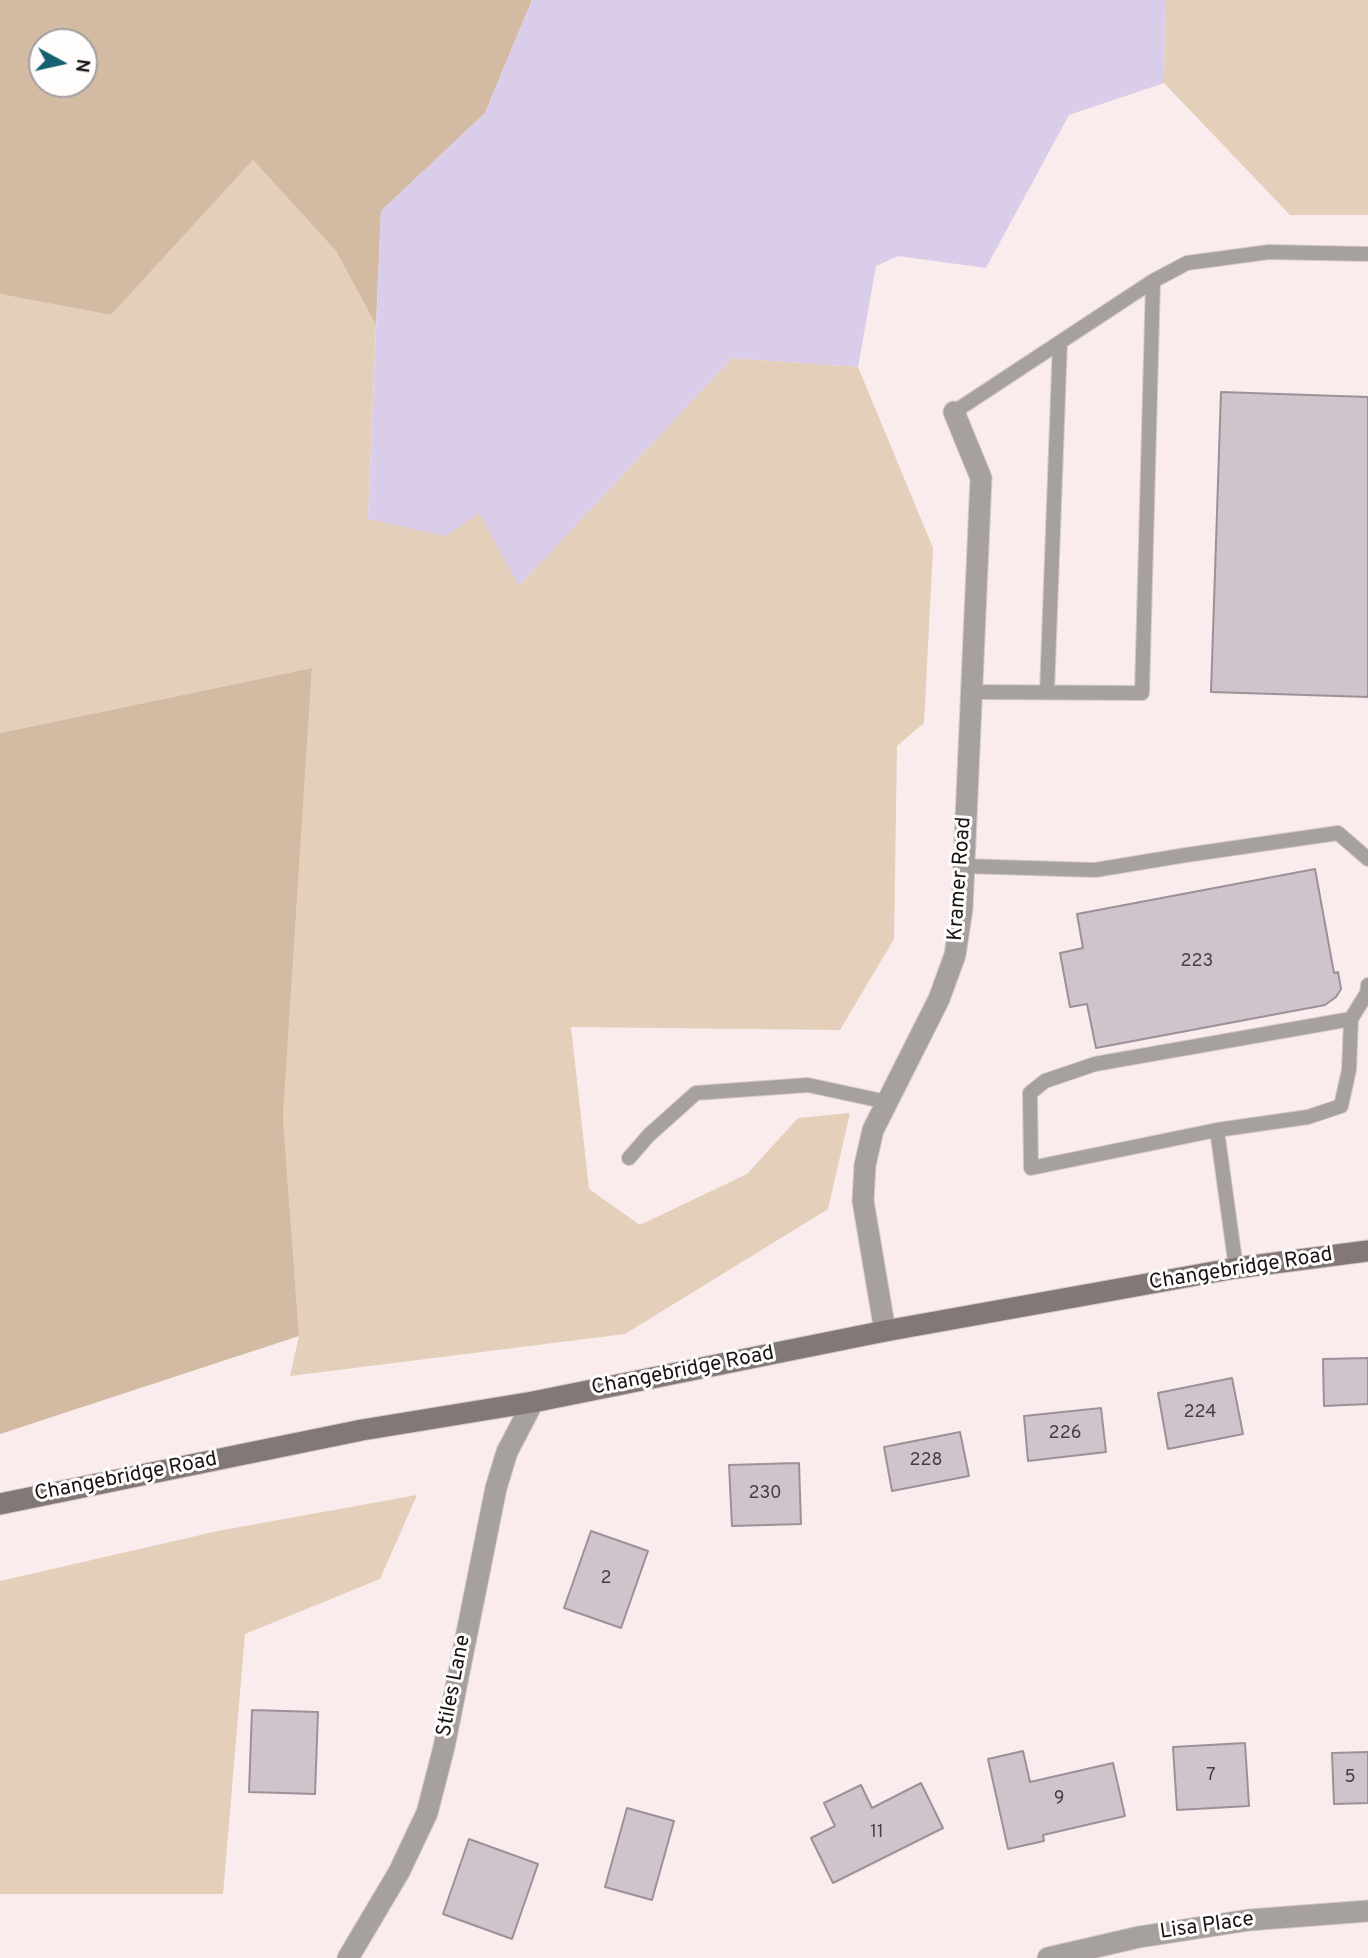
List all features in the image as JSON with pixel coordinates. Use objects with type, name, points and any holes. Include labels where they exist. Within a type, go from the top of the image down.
[{"type":"main road","name":"Changebridge Road","points":[[0,1504],[362,1430],[533,1402],[885,1331],[1236,1268],[1368,1251]]},
{"type":"street","name":"Kramer Road","points":[[885,1331],[863,1201],[865,1165],[873,1130],[939,999],[955,955],[962,909],[981,478],[954,412]]},
{"type":"street","name":"Stiles Lane","points":[[348,1958],[399,1872],[427,1813],[444,1746],[496,1488],[507,1452],[533,1402]]},
{"type":"street","name":"Lisa Place","points":[[1048,1958],[1139,1937],[1249,1920],[1368,1911]]},
{"type":"lane","points":[[954,412],[1153,281],[1187,262],[1269,252],[1368,254]]},
{"type":"lane","points":[[971,692],[1142,693],[1153,281]]},
{"type":"lane","points":[[1047,692],[1060,342]]},
{"type":"lane","points":[[963,866],[1096,870],[1338,833],[1368,859]]},
{"type":"lane","points":[[1351,1019],[1095,1064],[1045,1081],[1030,1093],[1031,1168],[1217,1130],[1308,1117],[1341,1106],[1349,1070],[1351,1019],[1367,993],[1368,985]]},
{"type":"lane","points":[[629,1158],[649,1135],[696,1093],[808,1085],[887,1102]]},
{"type":"lane","points":[[1217,1130],[1236,1268]]},
{"type":"shaded area","points":[[0,0],[532,0],[485,113],[381,211],[376,325],[336,251],[253,160],[111,315],[0,294]]},
{"type":"shaded area","points":[[532,0],[1165,0],[1164,83],[1069,115],[986,268],[898,256],[876,266],[858,367],[732,358],[519,586],[479,513],[445,536],[368,519],[381,211],[485,113]]},
{"type":"shaded area","points":[[1165,0],[1368,0],[1368,215],[1290,215],[1164,83]]},
{"type":"shaded area","points":[[253,160],[336,251],[376,325],[368,519],[479,512],[519,586],[732,358],[858,367],[933,548],[924,723],[897,746],[894,939],[840,1030],[571,1027],[589,1189],[640,1225],[747,1174],[798,1118],[850,1113],[828,1209],[625,1334],[290,1376],[299,1336],[283,1117],[312,668],[0,733],[0,294],[111,315]]},
{"type":"shaded area","points":[[312,668],[283,1117],[299,1336],[0,1434],[0,733]]},
{"type":"shaded area","points":[[417,1495],[380,1579],[245,1634],[223,1894],[0,1894],[0,1581],[218,1531]]},
{"type":"building","points":[[1221,392],[1368,397],[1368,697],[1211,692]]},
{"type":"building","points":[[1315,869],[1334,973],[1338,972],[1341,989],[1336,997],[1325,1005],[1096,1048],[1087,1004],[1070,1007],[1060,953],[1083,948],[1077,914]]},
{"type":"building","points":[[1368,1358],[1368,1404],[1324,1406],[1323,1359]]},
{"type":"building","points":[[1232,1378],[1243,1434],[1168,1449],[1158,1393]]},
{"type":"building","points":[[1101,1408],[1106,1452],[1028,1461],[1024,1416]]},
{"type":"building","points":[[960,1432],[969,1476],[892,1491],[884,1447]]},
{"type":"building","points":[[799,1463],[801,1524],[732,1526],[729,1465]]},
{"type":"building","points":[[591,1531],[648,1551],[621,1628],[564,1608]]},
{"type":"building","points":[[252,1710],[318,1712],[315,1794],[249,1792]]},
{"type":"building","points":[[1245,1743],[1249,1806],[1177,1810],[1173,1747]]},
{"type":"building","points":[[1023,1751],[1030,1782],[1113,1763],[1125,1816],[1043,1835],[1044,1841],[1008,1849],[988,1759]]},
{"type":"building","points":[[1368,1752],[1368,1803],[1334,1804],[1332,1753]]},
{"type":"building","points":[[921,1783],[943,1828],[833,1883],[811,1838],[835,1826],[824,1803],[861,1785],[872,1808]]},
{"type":"building","points":[[627,1808],[674,1821],[652,1900],[605,1887]]},
{"type":"building","points":[[469,1839],[538,1864],[512,1939],[443,1914]]}]
